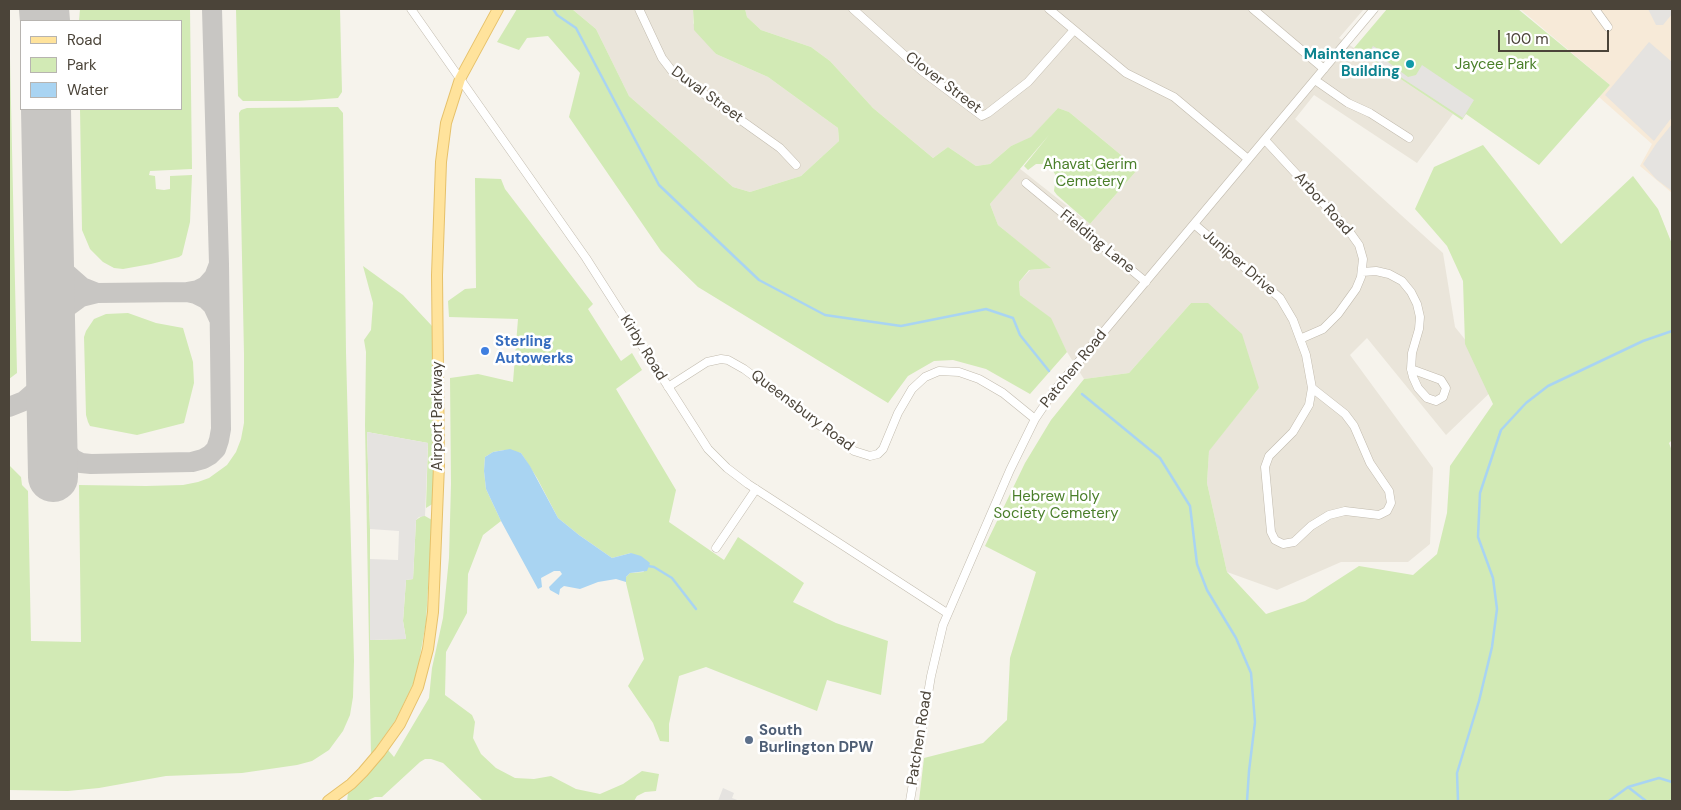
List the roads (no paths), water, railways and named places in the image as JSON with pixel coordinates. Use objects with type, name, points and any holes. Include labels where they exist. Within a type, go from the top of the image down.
[{"type":"main road","name":"Airport Parkway","points":[[328,801],[351,784],[363,772],[400,724],[418,687],[428,649],[433,612],[439,465],[438,200],[446,123],[460,79],[498,9]]},
{"type":"street","name":"Kirby Road","points":[[411,9],[586,258],[708,449],[726,468],[756,489],[947,613]]},
{"type":"street","name":"Duval Street","points":[[639,9],[662,58],[672,71],[780,148],[796,165]]},
{"type":"street","name":"Clover Street","points":[[854,9],[922,71],[982,116],[1028,82],[1074,30]]},
{"type":"street","points":[[1049,9],[1126,73],[1174,97],[1248,159]]},
{"type":"street","points":[[1253,9],[1324,68]]},
{"type":"street","name":"Patchen Road","points":[[910,801],[931,676],[947,613],[1010,470],[1035,419],[1054,391],[1374,9]]},
{"type":"street","points":[[1595,9],[1608,27]]},
{"type":"street","points":[[1314,80],[1348,103],[1370,113],[1409,138]]},
{"type":"street","name":"Arbor Road","points":[[1264,140],[1354,238],[1361,252],[1362,272]]},
{"type":"street","name":"Fielding Lane","points":[[1026,183],[1146,282]]},
{"type":"street","name":"Juniper Drive","points":[[1194,224],[1280,298],[1289,311],[1308,365],[1312,388],[1309,405],[1289,437],[1270,456],[1265,467],[1271,532],[1275,540],[1283,544],[1294,542],[1310,526],[1329,515],[1345,511],[1379,515],[1387,511],[1391,503],[1389,491],[1370,463],[1354,426],[1345,414],[1312,388]]},
{"type":"street","points":[[1300,339],[1323,329],[1338,314],[1356,289],[1362,272],[1376,271],[1389,274],[1407,286],[1415,298],[1419,309],[1420,320],[1412,353],[1411,369],[1416,385],[1427,398],[1436,401],[1443,397],[1446,388],[1442,380],[1411,369]]},
{"type":"street","name":"Queensbury Road","points":[[668,388],[707,362],[721,359],[728,360],[756,377],[854,451],[870,456],[878,454],[883,449],[898,413],[912,389],[925,377],[939,371],[960,372],[979,379],[1003,393],[1035,419]]},
{"type":"street","points":[[716,548],[756,489]]},
{"type":"water","points":[[510,449],[521,453],[558,518],[612,558],[631,553],[641,556],[650,563],[647,571],[630,573],[626,577],[626,582],[616,579],[598,582],[580,589],[564,586],[560,589],[559,595],[550,590],[549,587],[562,574],[560,571],[554,571],[541,578],[542,587],[538,589],[486,489],[485,457],[493,452]]},
{"type":"waterway","points":[[553,9],[557,15],[576,28],[659,185],[759,280],[825,315],[901,326],[986,309],[1013,318],[1020,335],[1049,371]]},
{"type":"waterway","points":[[1458,801],[1457,773],[1479,701],[1492,647],[1497,609],[1493,578],[1478,537],[1480,493],[1501,430],[1526,403],[1548,386],[1643,341],[1672,331]]},
{"type":"waterway","points":[[1082,394],[1160,458],[1190,506],[1197,564],[1207,590],[1236,638],[1251,673],[1255,722],[1247,801]]},
{"type":"waterway","points":[[648,566],[654,567],[672,578],[696,609]]},
{"type":"waterway","points":[[1609,801],[1628,787],[1659,778],[1672,782]]},
{"type":"waterway","points":[[1628,787],[1646,801]]},
{"type":"place","name":"Maintenance Building","points":[[1410,64]]},
{"type":"place","name":"Sterling Autowerks","points":[[485,351]]},
{"type":"place","name":"South Burlington DPW","points":[[749,740]]},
{"type":"park label","name":"Jaycee Park","points":[[1496,65]]},
{"type":"park label","name":"Ahavat Gerim Cemetery","points":[[1090,174]]},
{"type":"park label","name":"Hebrew Holy Society Cemetery","points":[[1056,506]]}]
